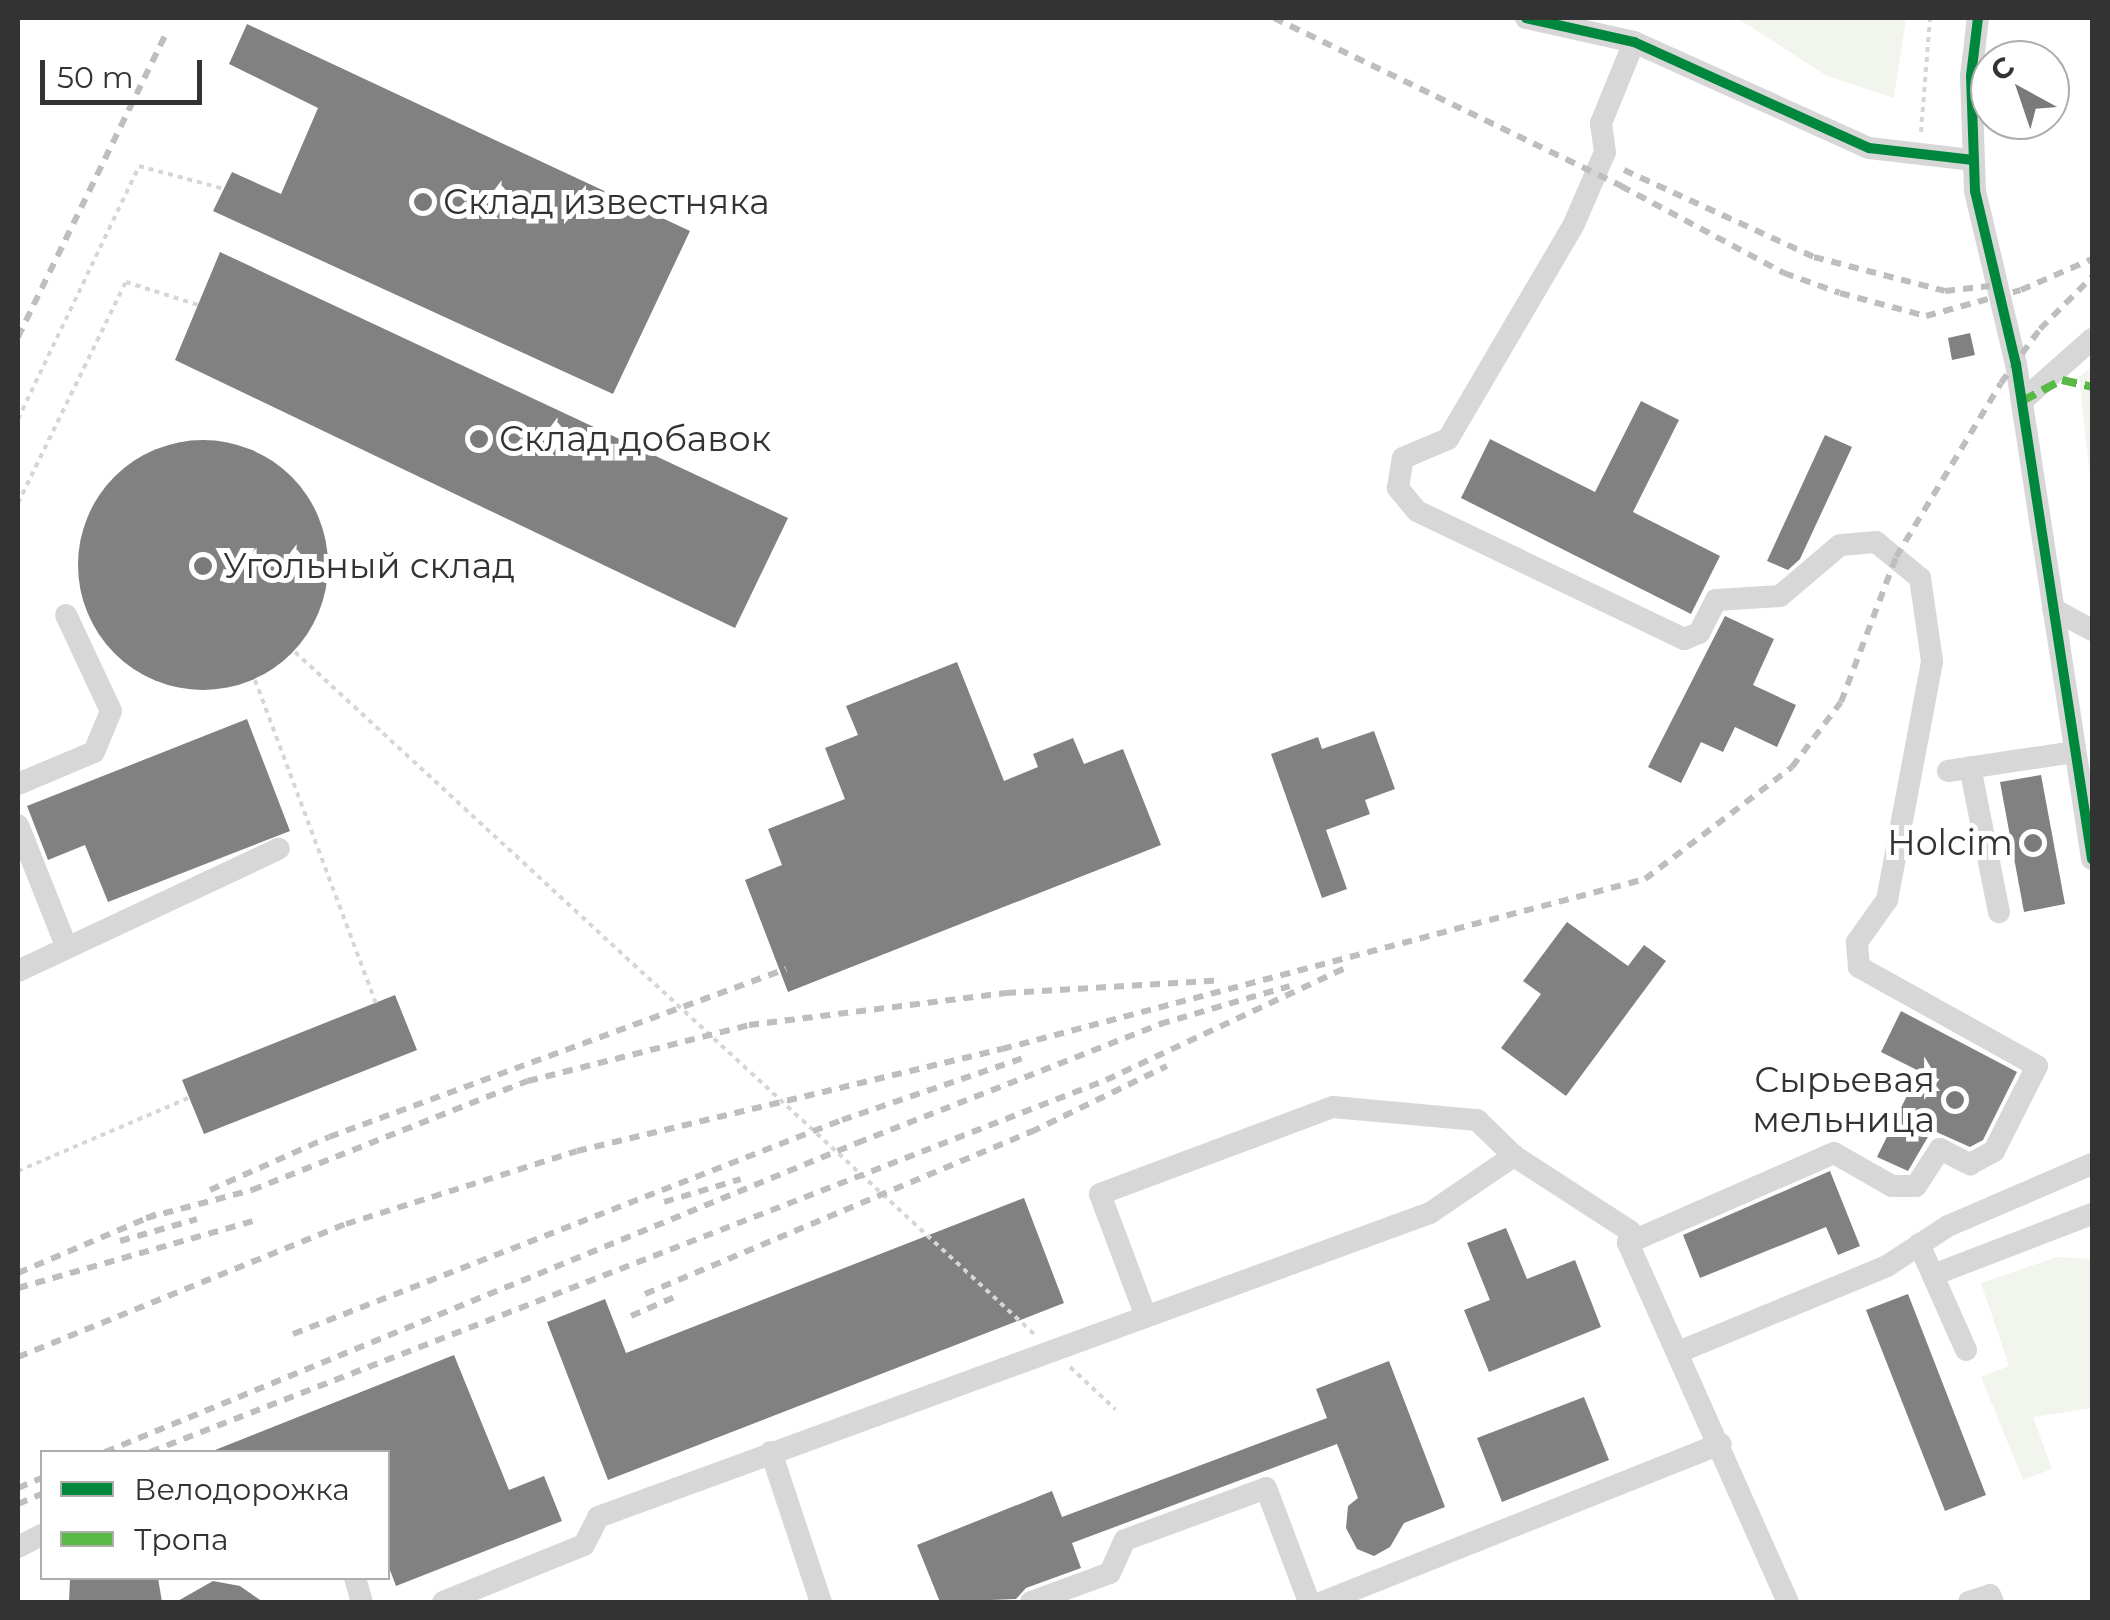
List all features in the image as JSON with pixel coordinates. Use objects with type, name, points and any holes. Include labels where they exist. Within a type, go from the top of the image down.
[{"type":"street","points":[[1526,18],[1634,42],[1869,148],[1972,160]]},
{"type":"street","points":[[1978,18],[1972,160],[1982,242],[2022,401],[2074,752],[2088,810],[2092,859]]},
{"type":"street","points":[[1628,1242],[1834,1152],[1892,1186],[1916,1186],[1940,1149],[1970,1164],[1994,1152],[2037,1066],[1859,967],[1857,942],[1887,900],[1932,660],[1920,578],[1876,542],[1840,544],[1780,596],[1716,600],[1699,633],[1684,639],[1417,511],[1398,488],[1403,458],[1448,439],[1574,224],[1604,152],[1601,122],[1634,42]]},
{"type":"street","points":[[2022,401],[2092,339]]},
{"type":"street","points":[[2053,609],[2092,630]]},
{"type":"street","points":[[18,784],[94,752],[111,711],[66,615]]},
{"type":"street","points":[[1998,912],[1959,769],[2074,752]]},
{"type":"street","points":[[18,825],[67,948]]},
{"type":"street","points":[[18,970],[278,849]]},
{"type":"street","points":[[1146,1314],[1100,1194],[1333,1107],[1477,1120],[1514,1156],[1630,1230],[1628,1242],[1681,1351],[1788,1602]]},
{"type":"street","points":[[443,1602],[584,1546],[598,1517],[1430,1213],[1514,1156]]},
{"type":"street","points":[[1681,1351],[1887,1266],[1919,1244],[2092,1164]]},
{"type":"street","points":[[1933,1275],[2092,1214]]},
{"type":"street","points":[[1919,1244],[1966,1350]]},
{"type":"street","points":[[1323,1602],[1720,1444]]},
{"type":"street","points":[[771,1452],[821,1602]]},
{"type":"street","points":[[1032,1602],[1110,1573],[1124,1540],[1266,1488],[1310,1602]]},
{"type":"street","points":[[1969,1602],[1990,1595],[1993,1602]]},
{"type":"path","points":[[1921,156],[1922,60],[1930,18]]},
{"type":"path","points":[[18,420],[139,166],[224,189]]},
{"type":"path","points":[[18,503],[126,282],[198,305]]},
{"type":"path","points":[[295,652],[1043,1342]]},
{"type":"path","points":[[255,680],[376,1003]]},
{"type":"path","points":[[18,1171],[188,1098]]},
{"type":"path","points":[[1057,1355],[1115,1409]]},
{"type":"shaded area","points":[[1737,18],[1906,18],[1894,98],[1827,76]]},
{"type":"shaded area","points":[[2092,367],[2092,496],[2079,377]]},
{"type":"shaded area","points":[[2057,1257],[2092,1259],[2092,1408],[2033,1417],[2052,1469],[2023,1480],[1981,1377],[2009,1366],[1981,1283]]},
{"type":"building","name":"Склад известняка","points":[[247,24],[690,231],[613,394],[213,211],[232,172],[281,194],[318,108],[229,64]]},
{"type":"building","name":"Склад добавок","points":[[220,252],[788,518],[735,628],[175,360]]},
{"type":"building","points":[[1970,333],[1975,355],[1952,360],[1948,338]]},
{"type":"building","points":[[1641,401],[1679,420],[1633,512],[1720,556],[1691,614],[1461,498],[1490,439],[1595,492]]},
{"type":"building","points":[[1825,435],[1852,447],[1800,559],[1788,570],[1767,561]]},
{"type":"building","name":"Угольный склад","points":[[203,440],[251,449],[291,477],[319,517],[328,565],[319,613],[291,653],[251,681],[203,690],[155,681],[115,653],[87,613],[78,565],[87,517],[115,477],[155,449]]},
{"type":"building","points":[[1725,616],[1774,639],[1753,685],[1796,705],[1777,747],[1735,727],[1723,752],[1701,742],[1681,783],[1648,767]]},
{"type":"building","points":[[957,662],[1004,781],[1038,767],[1033,754],[1073,738],[1084,764],[1123,749],[1161,845],[788,992],[745,880],[782,865],[768,829],[845,799],[825,748],[858,735],[846,706]]},
{"type":"building","points":[[247,719],[290,831],[108,902],[85,845],[48,860],[27,806]]},
{"type":"building","points":[[1374,731],[1395,789],[1365,800],[1370,814],[1326,830],[1347,889],[1322,898],[1271,754],[1318,737],[1322,749]]},
{"type":"building","name":"Holcim","points":[[2041,775],[2065,904],[2024,912],[2000,782]]},
{"type":"building","points":[[1567,922],[1628,966],[1644,945],[1666,961],[1566,1096],[1501,1048],[1541,994],[1523,981]]},
{"type":"building","points":[[395,995],[417,1050],[204,1134],[182,1080]]},
{"type":"building","name":"Сырьевая мельница","points":[[1901,1011],[2017,1072],[1983,1140],[1970,1147],[1932,1130],[1908,1171],[1877,1157],[1919,1071],[1881,1052]]},
{"type":"building","name":"Сырьевая мельница","points":[[1830,1171],[1860,1246],[1838,1255],[1826,1227],[1700,1278],[1683,1235]]},
{"type":"building","points":[[1024,1198],[1064,1303],[608,1480],[547,1322],[605,1299],[626,1353]]},
{"type":"building","points":[[1506,1228],[1527,1279],[1575,1260],[1601,1327],[1489,1372],[1464,1310],[1490,1300],[1467,1243]]},
{"type":"building","points":[[1908,1294],[1986,1495],[1945,1511],[1866,1310]]},
{"type":"building","points":[[454,1355],[509,1490],[544,1476],[562,1521],[396,1586],[390,1570],[390,1450],[215,1450]]},
{"type":"building","points":[[1389,1361],[1445,1507],[1404,1523],[1390,1547],[1374,1556],[1357,1549],[1346,1528],[1348,1506],[1358,1498],[1337,1444],[1072,1543],[1081,1568],[1026,1588],[1016,1599],[940,1602],[917,1545],[1052,1491],[1062,1517],[1327,1418],[1316,1389]]},
{"type":"building","points":[[1584,1397],[1609,1460],[1502,1502],[1477,1438]]},
{"type":"building","points":[[70,1580],[158,1580],[162,1602],[69,1602]]},
{"type":"building","points":[[213,1581],[240,1586],[263,1602],[176,1602]]},
{"type":"railway","points":[[1274,18],[1621,186],[1784,273],[1840,293],[1926,316],[2021,290],[2092,259]]},
{"type":"railway","points":[[18,337],[166,34]]},
{"type":"railway","points":[[1624,170],[1814,257],[1945,291],[1990,286]]},
{"type":"railway","points":[[18,1357],[346,1224],[577,1151],[1002,1049],[1645,879],[1792,767],[1841,702],[1896,557],[2001,383],[2040,329],[2092,277]]},
{"type":"railway","points":[[155,1450],[1106,1080],[1347,967]]},
{"type":"railway","points":[[210,1190],[329,1137],[786,969]]},
{"type":"railway","points":[[146,1218],[252,1190],[528,1081],[749,1025],[1006,993],[1222,980]]},
{"type":"railway","points":[[110,1450],[857,1143],[1160,1024],[1290,986]]},
{"type":"railway","points":[[293,1334],[842,1120],[1029,1056]]},
{"type":"railway","points":[[645,1294],[1031,1132],[1167,1066]]},
{"type":"railway","points":[[664,1202],[741,1179]]},
{"type":"railway","points":[[18,1273],[156,1214]]},
{"type":"railway","points":[[120,1241],[197,1219]]},
{"type":"railway","points":[[18,1288],[253,1221]]},
{"type":"railway","points":[[631,1316],[677,1296]]},
{"type":"railway","points":[[18,1488],[40,1479]]},
{"type":"railway","points":[[18,1504],[40,1495]]},
{"type":"marked path","points":[[2022,401],[2062,380],[2092,387]]},
{"type":"cycle path","points":[[1526,18],[1634,42],[1869,148],[1973,160]]},
{"type":"cycle path","points":[[1978,18],[1971,76],[1975,191],[2016,364],[2092,859]]},
{"type":"place","name":"Склад известняка","points":[[423,202]]},
{"type":"place","name":"Склад добавок","points":[[479,439]]},
{"type":"place","name":"Угольный склад","points":[[203,566]]},
{"type":"place","name":"Holcim","points":[[2033,843]]},
{"type":"place","name":"Сырьевая мельница","points":[[1955,1100]]}]
